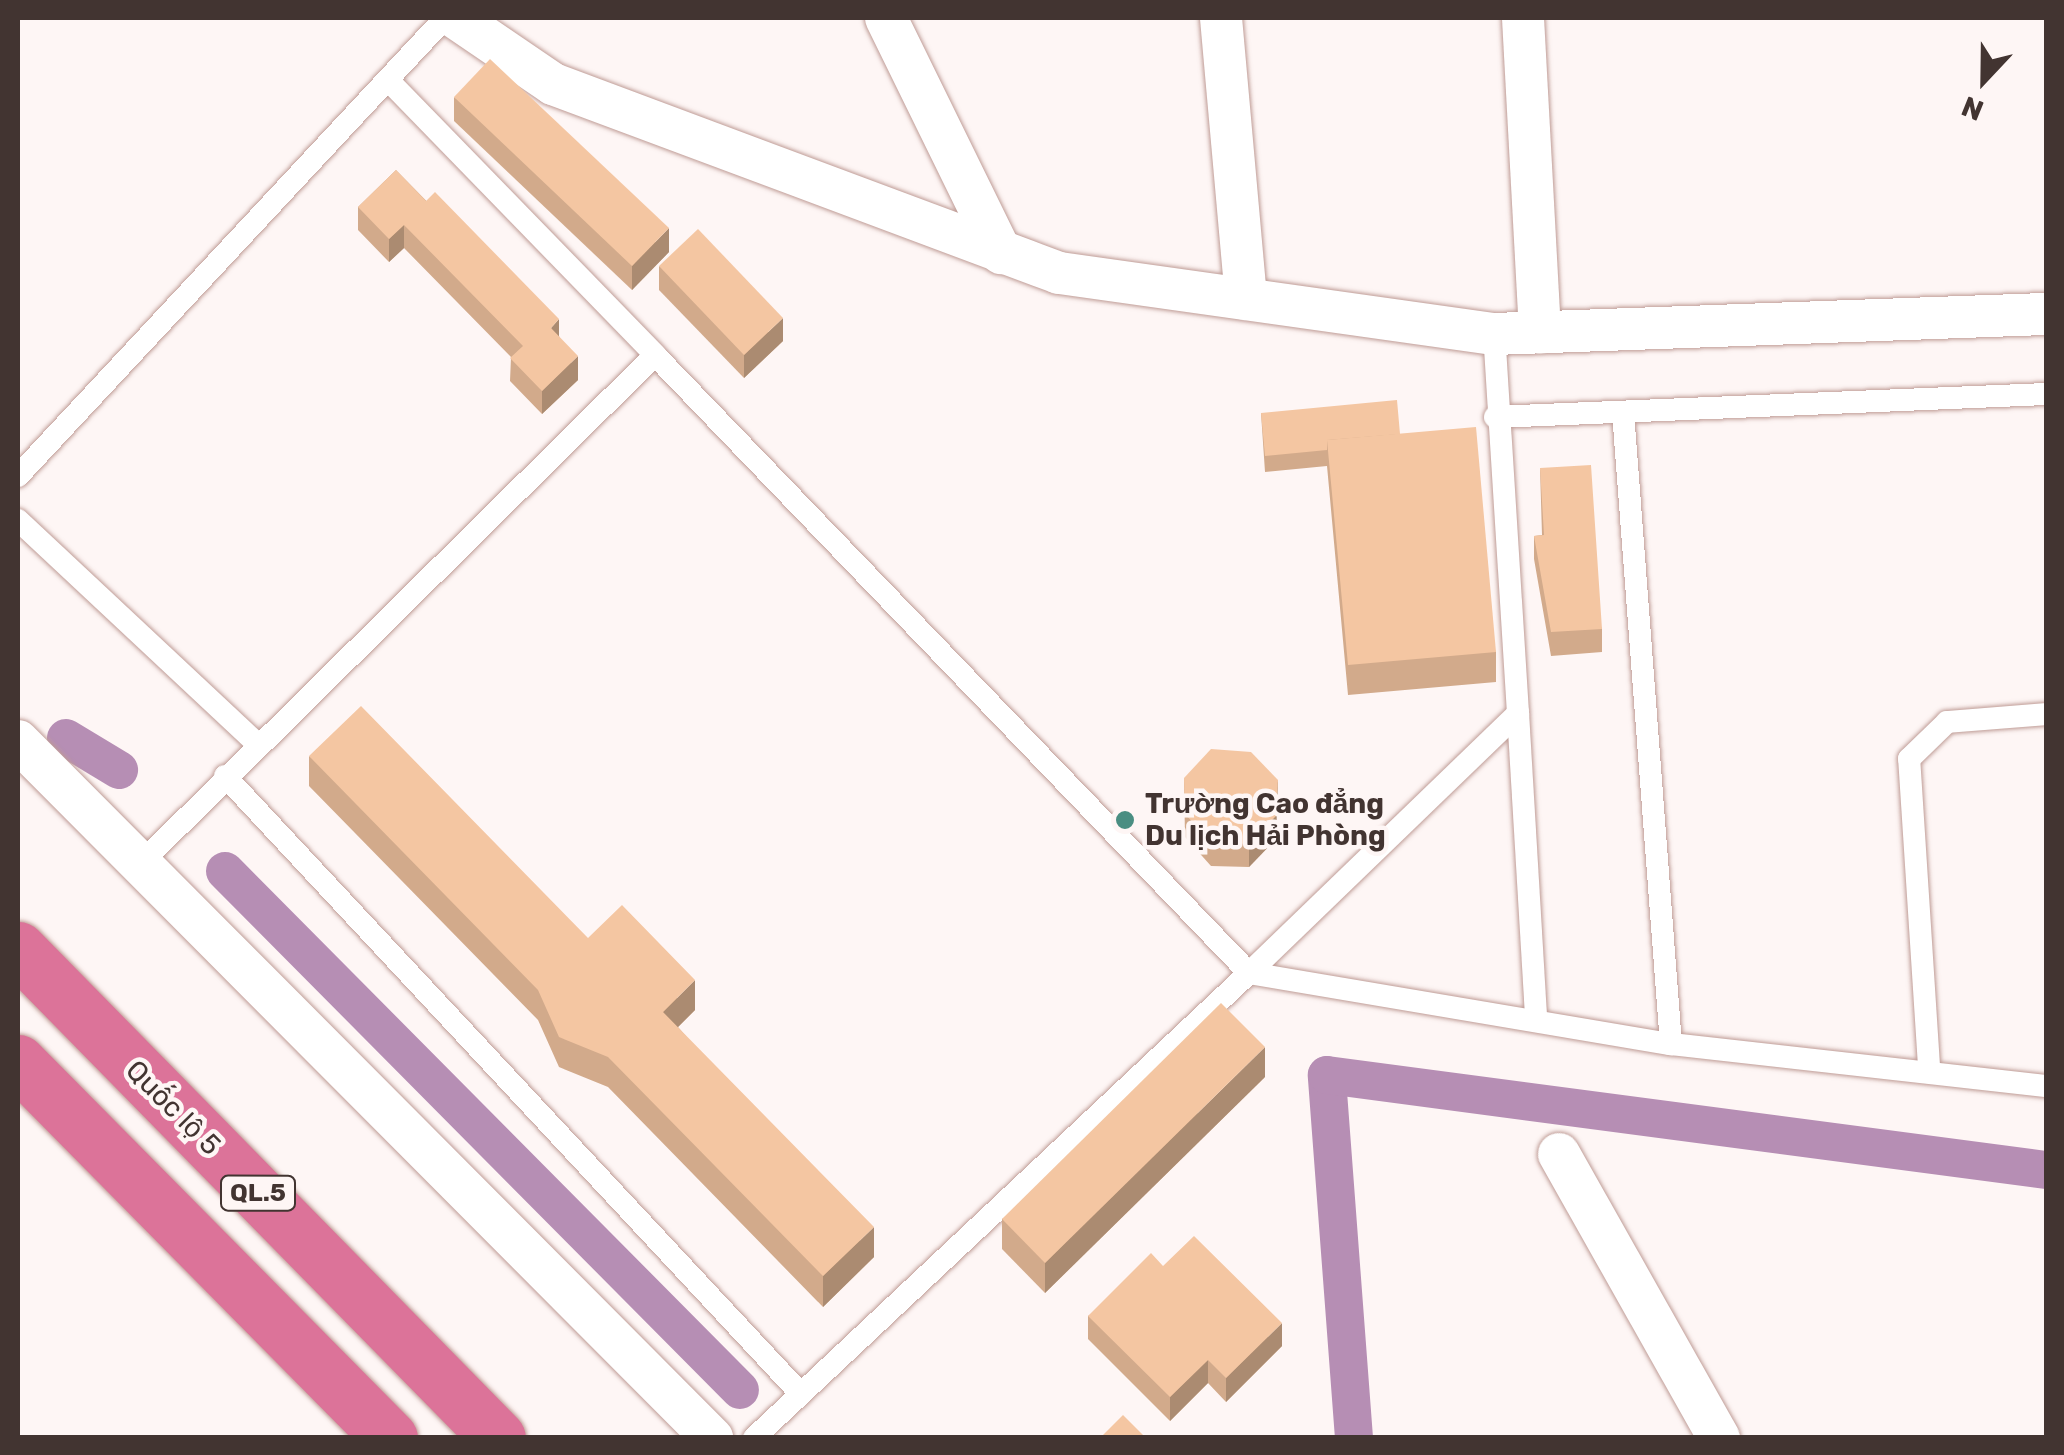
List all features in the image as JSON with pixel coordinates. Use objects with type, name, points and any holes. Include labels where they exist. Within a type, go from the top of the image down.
[{"type":"highway","name":"Quốc lộ 5","points":[[18,949],[498,1438]]},
{"type":"highway","name":"QL.5","points":[[18,1062],[390,1438]]},
{"type":"street","points":[[456,18],[553,84],[1059,273],[1494,334],[2046,314]]},
{"type":"street","points":[[886,18],[1001,253]]},
{"type":"street","points":[[1221,18],[1246,298]]},
{"type":"street","points":[[1523,18],[1540,334]]},
{"type":"street","points":[[18,740],[712,1438]]},
{"type":"street","points":[[1559,1154],[1719,1438]]},
{"type":"lane","points":[[18,476],[445,18]]},
{"type":"lane","points":[[388,80],[1249,973],[1536,1017],[1671,1044],[1929,1066],[2046,1086]]},
{"type":"lane","points":[[1494,334],[1495,417],[1536,1017]]},
{"type":"lane","points":[[140,864],[256,743],[655,354]]},
{"type":"lane","points":[[1495,417],[2046,394]]},
{"type":"lane","points":[[1623,412],[1671,1044]]},
{"type":"lane","points":[[18,520],[256,743]]},
{"type":"lane","points":[[754,1438],[1249,973],[1518,713]]},
{"type":"lane","points":[[1929,1066],[1909,760],[1947,722],[2046,714]]},
{"type":"lane","points":[[225,776],[800,1393]]},
{"type":"building","points":[[490,59],[669,228],[632,266],[454,97]]},
{"type":"building","points":[[396,170],[426,201],[435,192],[559,319],[551,328],[578,356],[542,391],[510,358],[523,346],[404,225],[389,239],[358,207]]},
{"type":"building","points":[[698,229],[783,318],[744,355],[659,266]]},
{"type":"building","points":[[1397,400],[1400,434],[1327,440],[1327,450],[1265,456],[1261,413]]},
{"type":"building","points":[[1476,427],[1496,652],[1348,665],[1327,440]]},
{"type":"building","points":[[1591,465],[1602,629],[1551,632],[1534,536],[1544,535],[1540,468]]},
{"type":"building","points":[[361,706],[588,938],[622,905],[695,980],[663,1012],[874,1227],[823,1276],[608,1057],[559,1037],[538,990],[309,756]]},
{"type":"building","points":[[1211,749],[1251,752],[1278,780],[1276,816],[1249,844],[1211,842],[1185,814],[1184,778]]},
{"type":"building","points":[[1221,1003],[1265,1047],[1045,1263],[1002,1219]]},
{"type":"building","points":[[1194,1236],[1282,1323],[1226,1378],[1208,1360],[1170,1397],[1088,1316],[1151,1253],[1163,1266]]},
{"type":"building","points":[[1123,1415],[1146,1438],[1100,1438]]},
{"type":"waterway","points":[[66,738],[119,770]]},
{"type":"waterway","points":[[225,871],[740,1390]]},
{"type":"waterway","points":[[1354,1438],[1327,1075],[2046,1170]]},
{"type":"place","name":"Trường Cao đẳng Du lịch Hải Phòng","points":[[1125,820]]}]
